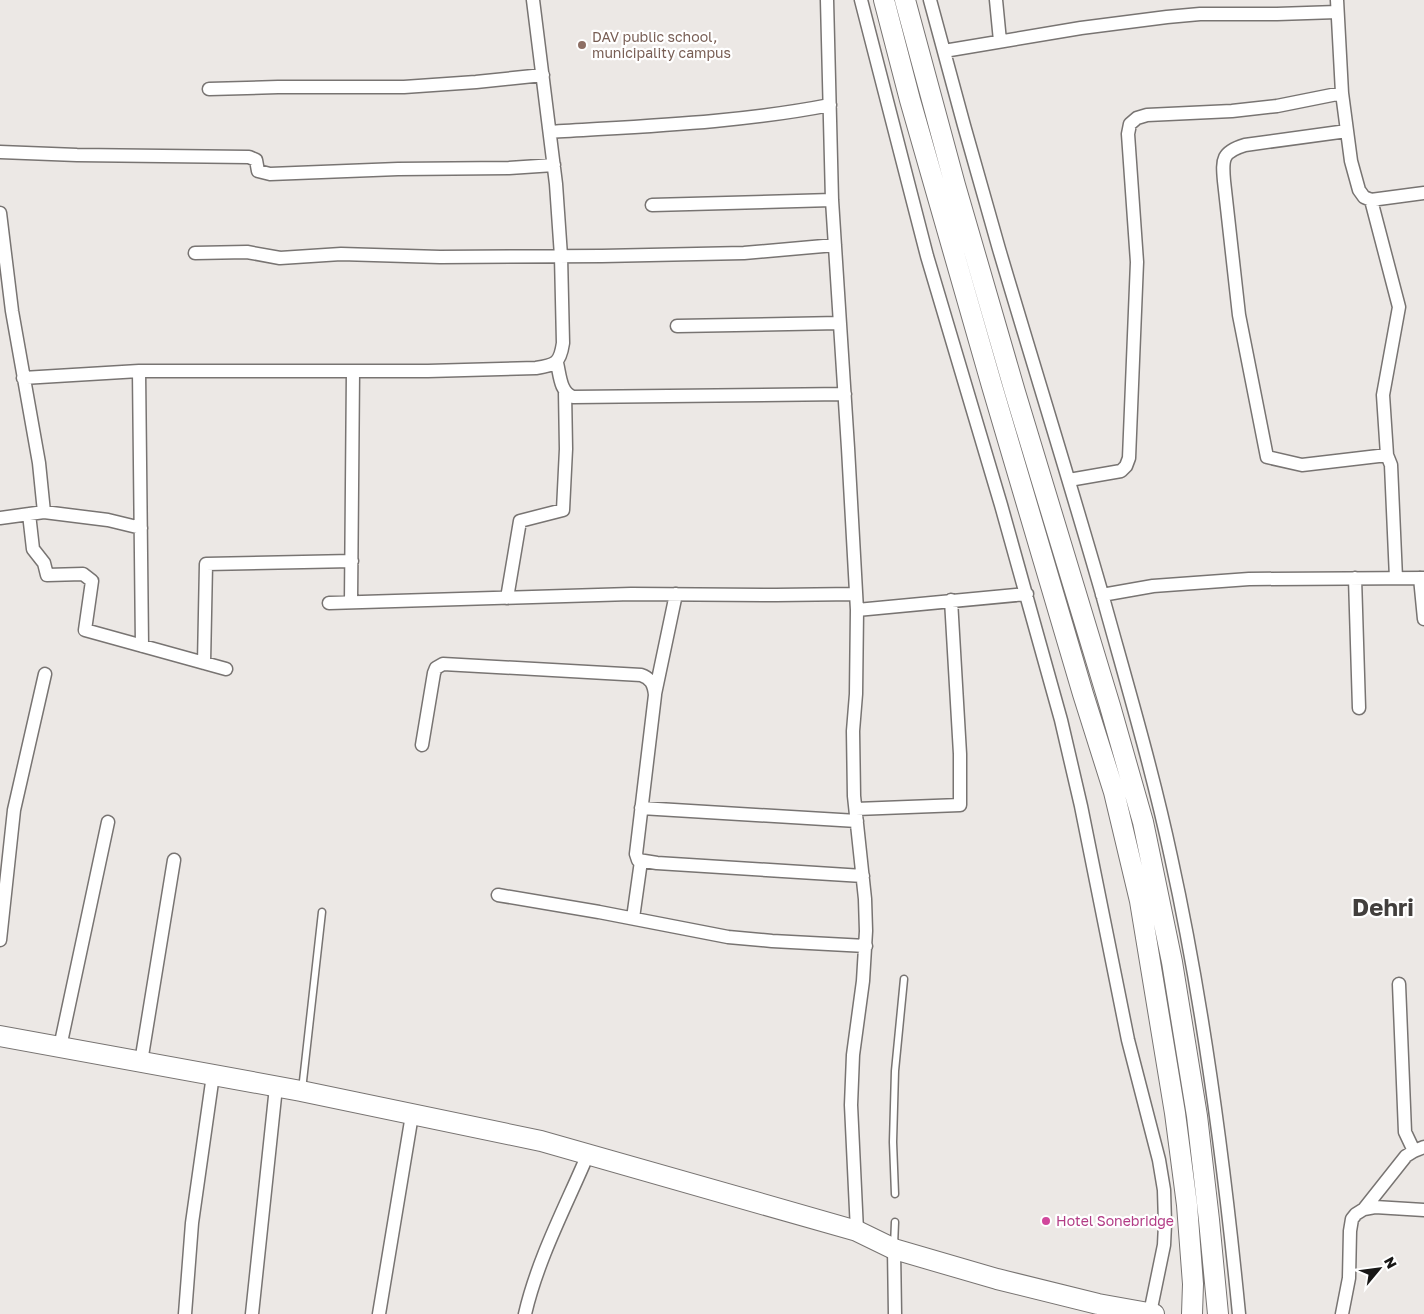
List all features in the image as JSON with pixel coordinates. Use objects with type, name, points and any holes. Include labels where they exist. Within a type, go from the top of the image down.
[{"type":"highway","points":[[884,0],[910,100],[992,386],[1116,801],[1140,901],[1175,1113],[1187,1205],[1193,1284],[1192,1314]]},
{"type":"highway","points":[[905,0],[955,185],[1143,822],[1172,962],[1196,1116],[1218,1314]]},
{"type":"highway","points":[[0,1036],[302,1091],[541,1141],[857,1230],[894,1248],[1015,1284],[1098,1304],[1154,1314]]},
{"type":"street","points":[[23,378],[139,371],[428,371],[536,368],[556,363],[561,356],[563,343],[562,256],[554,165],[533,0]]},
{"type":"street","points":[[827,0],[832,200],[857,610],[856,694],[853,731],[854,796],[863,876],[866,946],[853,1055],[851,1105],[857,1230]]},
{"type":"street","points":[[861,0],[926,256],[955,347],[1027,594],[1065,736],[1128,1040],[1159,1160],[1164,1190],[1164,1245],[1150,1314]]},
{"type":"street","points":[[930,0],[997,242],[1069,480],[1146,750],[1182,910],[1201,1018],[1217,1124],[1239,1314]]},
{"type":"street","points":[[996,0],[1000,41]]},
{"type":"street","points":[[944,51],[1000,41],[1176,16],[1235,13],[1278,14],[1337,6],[1342,93],[1351,160],[1359,190],[1364,197],[1370,200],[1424,193]]},
{"type":"street","points":[[209,89],[404,87],[543,76]]},
{"type":"street","points":[[1069,480],[1122,471],[1129,458],[1137,262],[1128,156],[1130,124],[1137,118],[1147,115],[1194,114],[1277,106],[1342,93]]},
{"type":"street","points":[[550,132],[706,122],[777,114],[830,105]]},
{"type":"street","points":[[1347,131],[1244,145],[1232,149],[1225,156],[1222,166],[1239,315],[1267,457],[1302,465],[1387,454]]},
{"type":"street","points":[[0,152],[249,157],[256,160],[258,171],[270,174],[398,169],[509,168],[554,165]]},
{"type":"street","points":[[652,205],[832,200]]},
{"type":"street","points":[[1370,200],[1399,307],[1383,395],[1387,454],[1391,464],[1396,578]]},
{"type":"street","points":[[0,212],[6,312],[23,378],[39,463],[44,512]]},
{"type":"street","points":[[194,253],[247,252],[280,258],[341,254],[440,257],[698,255],[835,246]]},
{"type":"street","points":[[677,326],[840,323]]},
{"type":"street","points":[[556,363],[562,386],[573,397],[845,394]]},
{"type":"street","points":[[139,371],[142,646]]},
{"type":"street","points":[[351,602],[354,371]]},
{"type":"street","points":[[507,598],[520,521],[563,510],[566,449],[565,391]]},
{"type":"street","points":[[0,518],[44,512],[108,520],[140,528]]},
{"type":"street","points":[[29,514],[33,548],[44,563],[47,575],[83,574],[92,581],[85,630],[226,669]]},
{"type":"street","points":[[204,663],[206,564],[352,561]]},
{"type":"street","points":[[1355,578],[1359,708]]},
{"type":"street","points":[[1102,595],[1153,586],[1198,581],[1422,578],[1424,619]]},
{"type":"street","points":[[329,603],[676,594],[776,596],[856,594]]},
{"type":"street","points":[[676,594],[655,695],[636,854],[637,859],[641,861],[863,876]]},
{"type":"street","points":[[857,610],[1027,594]]},
{"type":"street","points":[[642,808],[857,815],[960,805],[960,754],[951,600]]},
{"type":"street","points":[[422,745],[434,673],[436,668],[443,664],[646,676],[655,689],[655,695]]},
{"type":"street","points":[[0,940],[14,810],[45,674]]},
{"type":"street","points":[[60,1047],[108,822]]},
{"type":"street","points":[[141,1062],[174,860]]},
{"type":"street","points":[[633,918],[641,861]]},
{"type":"street","points":[[498,895],[633,918],[728,937],[866,946]]},
{"type":"street","points":[[1342,1314],[1348,1278],[1352,1219],[1364,1209],[1398,1166],[1419,1149],[1405,1132],[1398,984]]},
{"type":"street","points":[[185,1314],[192,1222],[213,1075]]},
{"type":"street","points":[[252,1314],[276,1087]]},
{"type":"street","points":[[379,1314],[412,1115]]},
{"type":"street","points":[[525,1314],[529,1295],[551,1239],[588,1154]]},
{"type":"street","points":[[1364,1209],[1424,1210]]},
{"type":"street","points":[[894,1248],[895,1314]]},
{"type":"lane","points":[[302,1091],[322,912]]},
{"type":"lane","points":[[895,1194],[893,1142],[895,1071],[904,979]]},
{"type":"lane","points":[[894,1248],[895,1222]]},
{"type":"place","name":"DAV public school, municipality campus","points":[[582,45]]},
{"type":"place","name":"Hotel Sonebridge","points":[[1046,1221]]},
{"type":"district","name":"Dehri","points":[[1383,908]]}]
